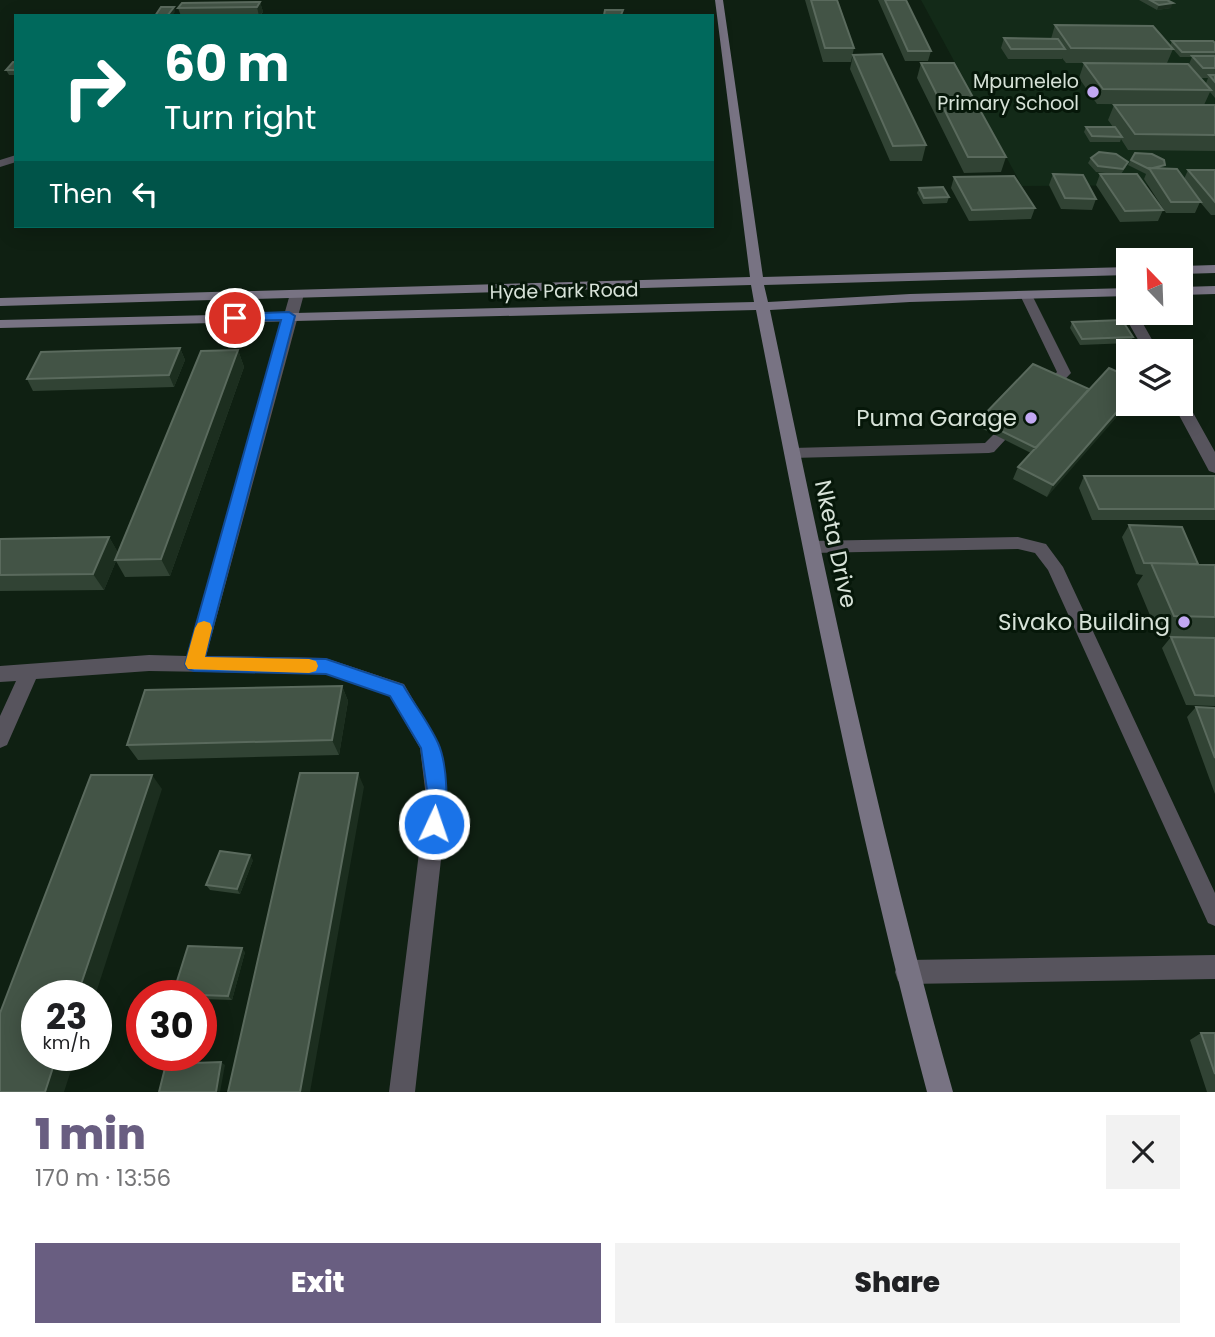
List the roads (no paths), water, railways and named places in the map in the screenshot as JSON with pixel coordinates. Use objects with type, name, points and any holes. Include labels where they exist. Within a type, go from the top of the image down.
[{"type":"street","name":"Nketa Drive","points":[[719,0],[757,282],[811,547],[907,972],[940,1092]]},
{"type":"street","points":[[1194,270],[1215,269]]},
{"type":"street","name":"Hyde Park Road","points":[[0,302],[1116,271]]},
{"type":"street","points":[[1194,291],[1215,290]]},
{"type":"street","name":"Hyde Park Road","points":[[0,324],[763,306],[1116,292]]},
{"type":"street","points":[[194,664],[297,294]]},
{"type":"street","points":[[1187,416],[1215,467]]},
{"type":"street","points":[[0,674],[149,663],[326,666],[397,690],[430,746],[437,797],[402,1092]]},
{"type":"street","points":[[0,739],[30,672]]},
{"type":"street","points":[[907,972],[1215,967]]},
{"type":"lane","points":[[792,453],[989,448],[1064,373],[1026,295]]},
{"type":"lane","points":[[811,547],[1018,543],[1040,548],[1055,567],[1215,916]]},
{"type":"place","name":"Mpumelelo Primary School","points":[[1093,92]]},
{"type":"place","name":"Puma Garage","points":[[1031,418]]},
{"type":"place","name":"Sivako Building","points":[[1184,622]]}]
